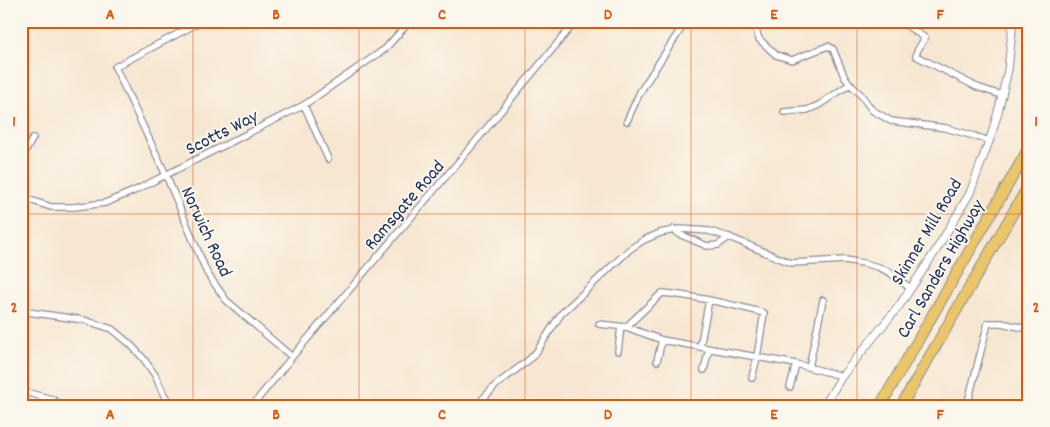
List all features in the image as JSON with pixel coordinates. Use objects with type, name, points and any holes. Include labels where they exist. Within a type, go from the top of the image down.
[{"type":"highway","name":"Carl Sanders Highway","points":[[880,406],[1029,148]]},
{"type":"highway","name":"Carl Sanders Highway","points":[[902,406],[1029,185]]},
{"type":"street","name":"Norwich Road","points":[[202,21],[116,67],[166,175],[207,273],[226,300],[292,357]]},
{"type":"street","name":"Scotts Way","points":[[21,197],[51,207],[74,208],[105,203],[134,192],[304,105],[385,49],[410,21]]},
{"type":"street","name":"Ramsgate Road","points":[[252,406],[576,21]]},
{"type":"street","points":[[627,121],[646,81],[686,21]]},
{"type":"street","points":[[753,21],[759,40],[776,55],[792,60],[828,46],[833,49],[844,76],[850,84],[872,110],[892,121],[946,128],[990,141]]},
{"type":"street","points":[[900,21],[925,38],[916,56],[977,87],[1002,95]]},
{"type":"street","name":"Skinner Mill Road","points":[[824,406],[842,376],[899,306],[936,252],[970,193],[990,141],[998,112],[1008,70],[1014,21]]},
{"type":"street","points":[[784,112],[807,110],[819,105],[850,84]]},
{"type":"street","points":[[304,105],[328,159]]},
{"type":"street","points":[[21,159],[33,138]]},
{"type":"street","points":[[476,406],[496,385],[538,351],[561,314],[630,249],[644,240],[674,229],[709,231],[729,237],[792,263],[846,260],[863,262],[889,272],[910,288]]},
{"type":"street","points":[[674,229],[679,234],[707,246],[718,245],[729,237]]},
{"type":"street","points":[[618,351],[624,327],[662,293],[692,296],[764,313],[752,378]]},
{"type":"street","points":[[700,347],[709,300]]},
{"type":"street","points":[[809,367],[823,300]]},
{"type":"street","points":[[21,311],[84,320],[112,329],[143,358],[155,374],[164,394],[173,406]]},
{"type":"street","points":[[967,406],[988,323],[1002,323],[1029,329]]},
{"type":"street","points":[[599,324],[624,327],[662,340],[796,364],[842,376]]},
{"type":"street","points":[[657,361],[662,340]]},
{"type":"street","points":[[704,370],[709,349]]},
{"type":"street","points":[[790,387],[796,364]]},
{"type":"street","points":[[21,391],[52,400],[62,406]]}]
